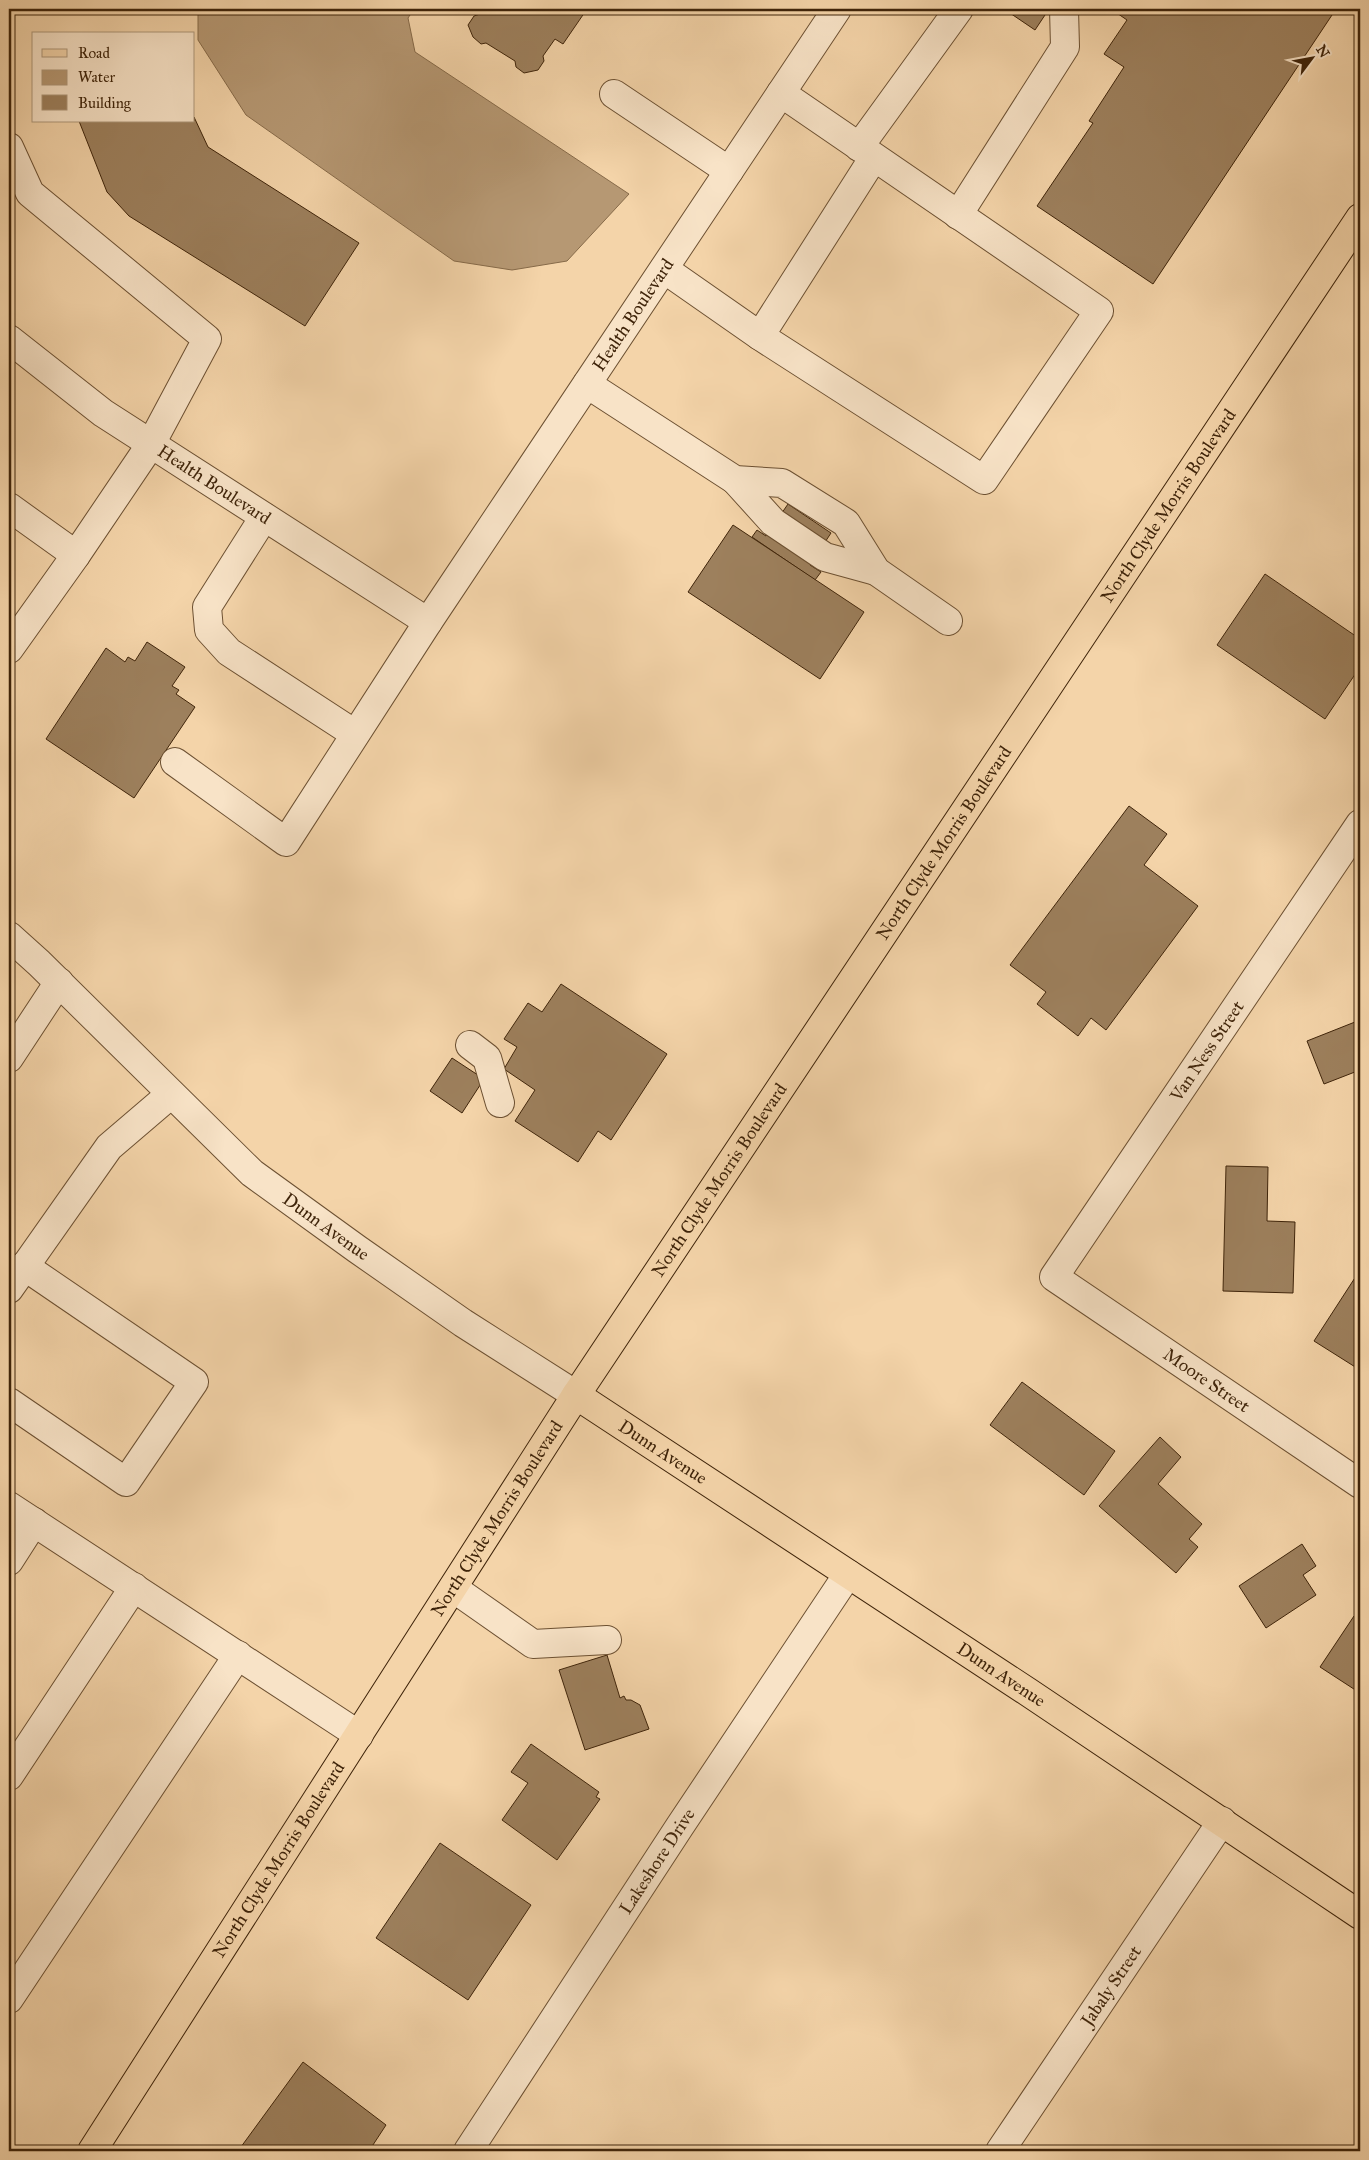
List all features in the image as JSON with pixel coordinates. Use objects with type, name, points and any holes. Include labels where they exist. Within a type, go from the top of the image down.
[{"type":"main road","name":"North Clyde Morris Boulevard","points":[[92,2151],[576,1395],[1360,218]]},
{"type":"main road","name":"Dunn Avenue","points":[[576,1395],[1222,1821],[1360,1915]]},
{"type":"street","name":"Health Boulevard","points":[[175,762],[286,842],[428,622],[837,9]]},
{"type":"street","points":[[760,336],[867,152],[959,9]]},
{"type":"street","points":[[958,214],[1065,47],[1064,9]]},
{"type":"street","points":[[664,269],[760,336],[984,480],[1099,311],[781,93]]},
{"type":"street","points":[[614,94],[729,171]]},
{"type":"street","points":[[9,147],[30,193],[208,339],[151,444],[76,555],[9,649]]},
{"type":"street","name":"Health Boulevard","points":[[9,339],[103,413],[428,622]]},
{"type":"street","points":[[587,384],[735,480],[773,522],[825,558],[876,571],[948,621]]},
{"type":"street","points":[[735,480],[782,483],[846,523],[876,571]]},
{"type":"street","points":[[9,507],[76,555]]},
{"type":"street","points":[[264,517],[207,607],[209,630],[229,652],[355,734]]},
{"type":"street","name":"Van Ness Street","points":[[1054,1277],[1356,841]]},
{"type":"street","name":"Dunn Avenue","points":[[9,936],[252,1172],[357,1250],[463,1323],[576,1395]]},
{"type":"street","points":[[9,1058],[58,982]]},
{"type":"street","points":[[470,1045],[487,1058],[500,1103]]},
{"type":"street","points":[[9,1289],[110,1147],[172,1094]]},
{"type":"street","points":[[9,1402],[126,1482],[194,1382],[24,1266]]},
{"type":"street","name":"Moore Street","points":[[1054,1277],[1360,1484]]},
{"type":"street","points":[[9,1506],[359,1735]]},
{"type":"street","points":[[9,1561],[34,1522]]},
{"type":"street","name":"Lakeshore Drive","points":[[468,2151],[680,1826],[848,1574]]},
{"type":"street","points":[[9,1776],[134,1587]]},
{"type":"street","points":[[453,1588],[533,1644],[608,1640]]},
{"type":"street","points":[[9,2000],[238,1655]]},
{"type":"street","name":"Jabaly Street","points":[[1000,2151],[1222,1821]]},
{"type":"water","points":[[198,9],[414,9],[408,18],[415,52],[629,194],[567,261],[512,270],[454,261],[246,115],[198,40]]},
{"type":"building","points":[[484,9],[587,9],[563,44],[555,39],[543,56],[544,61],[538,70],[524,73],[516,67],[515,61],[486,43],[481,44],[473,37],[468,25],[474,16],[480,14]]},
{"type":"building","points":[[1004,9],[1049,9],[1035,30]]},
{"type":"building","points":[[1111,9],[1336,9],[1153,284],[1037,206],[1093,123],[1089,121],[1124,67],[1104,54],[1127,20]]},
{"type":"building","points":[[195,119],[208,147],[359,243],[305,326],[129,216],[107,192],[79,122],[195,122]]},
{"type":"building","points":[[788,504],[831,533],[810,565],[821,572],[815,580],[752,537],[757,530],[766,536]]},
{"type":"building","points":[[733,525],[864,612],[820,679],[688,592]]},
{"type":"building","points":[[1265,574],[1360,639],[1360,667],[1325,719],[1217,645]]},
{"type":"building","points":[[147,642],[185,667],[172,686],[179,690],[176,694],[195,707],[134,798],[46,739],[106,648],[125,662],[128,657],[135,661]]},
{"type":"building","points":[[1129,806],[1167,834],[1144,865],[1198,906],[1106,1030],[1091,1018],[1078,1036],[1037,1004],[1046,992],[1010,965]]},
{"type":"building","points":[[561,984],[667,1054],[611,1140],[598,1131],[578,1162],[515,1121],[535,1090],[504,1069],[517,1047],[504,1039],[528,1003],[542,1012]]},
{"type":"building","points":[[1360,1020],[1360,1070],[1324,1084],[1307,1041]]},
{"type":"building","points":[[452,1058],[484,1079],[462,1113],[430,1091]]},
{"type":"building","points":[[1226,1166],[1268,1167],[1267,1221],[1295,1222],[1293,1293],[1223,1291]]},
{"type":"building","points":[[1360,1270],[1360,1370],[1314,1341]]},
{"type":"building","points":[[1022,1382],[1115,1451],[1084,1495],[990,1425]]},
{"type":"building","points":[[1160,1437],[1181,1457],[1158,1484],[1202,1524],[1189,1539],[1198,1547],[1176,1573],[1099,1506]]},
{"type":"building","points":[[1302,1544],[1316,1566],[1303,1575],[1316,1595],[1266,1628],[1239,1586]]},
{"type":"building","points":[[1354,1616],[1360,1620],[1360,1693],[1320,1667]]},
{"type":"building","points":[[607,1655],[620,1698],[624,1696],[626,1700],[631,1700],[640,1705],[649,1729],[585,1750],[559,1670]]},
{"type":"building","points":[[531,1744],[599,1792],[596,1797],[600,1799],[557,1860],[502,1820],[528,1783],[511,1772]]},
{"type":"building","points":[[440,1843],[531,1905],[468,2000],[376,1938]]},
{"type":"building","points":[[303,2062],[386,2125],[369,2151],[238,2151]]}]
